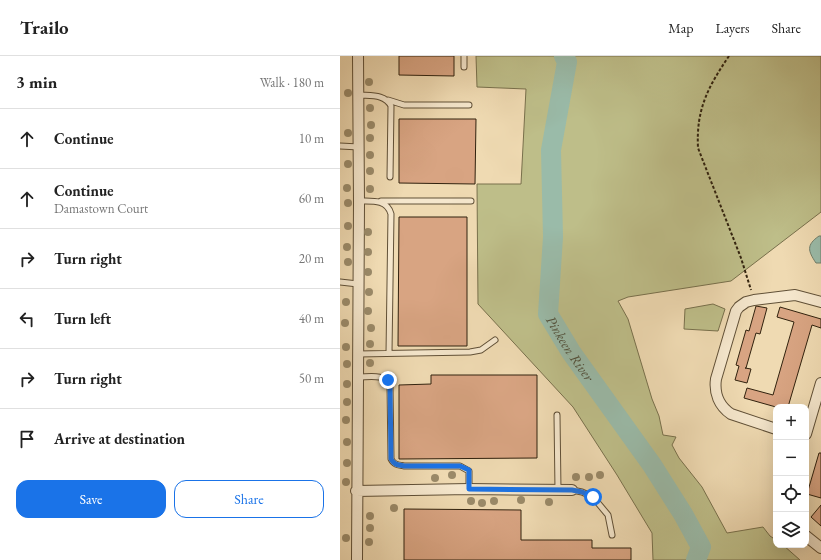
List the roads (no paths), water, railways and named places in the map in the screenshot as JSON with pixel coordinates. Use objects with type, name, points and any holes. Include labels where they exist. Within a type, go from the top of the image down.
[{"type":"street","points":[[357,560],[356,491],[359,201],[358,56]]},
{"type":"street","points":[[773,428],[731,414],[722,406],[716,392],[716,379],[736,312],[746,302],[795,295],[821,302]]},
{"type":"street","points":[[809,424],[821,383]]},
{"type":"street","points":[[356,491],[469,489],[572,490]]},
{"type":"street","points":[[809,538],[821,548]]},
{"type":"lane","points":[[464,56],[464,67]]},
{"type":"lane","points":[[359,95],[380,96],[404,105],[469,105]]},
{"type":"lane","points":[[388,100],[391,106],[390,177]]},
{"type":"lane","points":[[340,146],[359,147]]},
{"type":"lane","points":[[359,201],[471,201]]},
{"type":"lane","points":[[376,201],[386,205],[390,214],[389,353]]},
{"type":"lane","points":[[340,282],[358,284]]},
{"type":"lane","points":[[358,354],[470,352],[481,350],[495,340]]},
{"type":"lane","points":[[358,377],[378,376],[388,380],[390,386],[391,459],[393,463],[405,466],[460,466],[469,470],[469,489]]},
{"type":"lane","points":[[557,416],[558,490]]},
{"type":"lane","points":[[572,490],[582,492],[593,497],[608,515],[612,535]]},
{"type":"waterway","name":"Pinkeen River","points":[[564,56],[567,62],[551,150],[553,237],[548,314],[571,352],[652,465],[683,514],[701,547],[696,560]]}]
